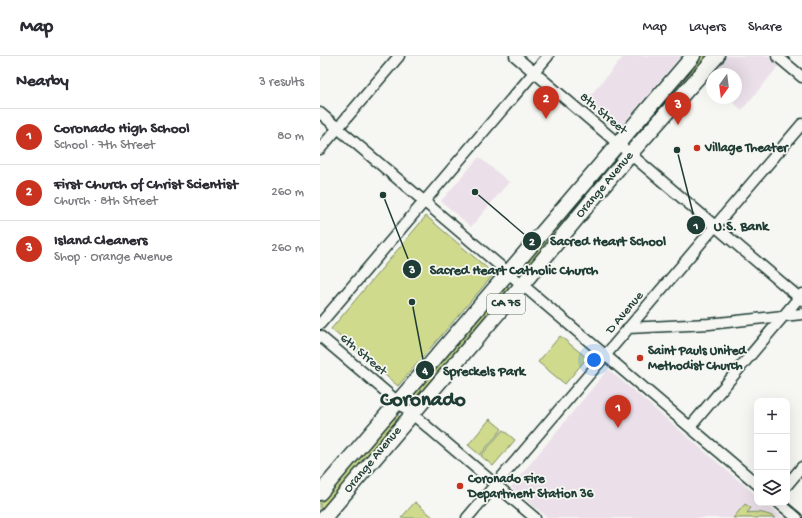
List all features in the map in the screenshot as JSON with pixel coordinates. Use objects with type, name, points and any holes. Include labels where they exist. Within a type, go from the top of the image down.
[{"type":"highway","name":"Orange Avenue","points":[[320,493],[693,56]]},
{"type":"highway","name":"Orange Avenue","points":[[324,518],[522,285],[630,154],[717,56]]},
{"type":"street","points":[[320,149],[399,56]]},
{"type":"street","name":"8th Street","points":[[515,56],[715,227],[801,297]]},
{"type":"street","points":[[320,324],[548,56]]},
{"type":"street","points":[[778,56],[802,77]]},
{"type":"street","points":[[320,113],[754,481]]},
{"type":"street","name":"D Avenue","points":[[472,515],[495,485],[802,124]]},
{"type":"street","points":[[690,427],[783,316],[801,297]]},
{"type":"street","points":[[628,328],[710,324],[802,314]]},
{"type":"street","name":"6th Street","points":[[320,336],[535,518]]},
{"type":"street","points":[[790,481],[802,467]]},
{"type":"street","points":[[783,506],[797,518]]},
{"type":"shaded area","points":[[624,56],[681,56],[620,127],[613,127],[584,103]]},
{"type":"shaded area","points":[[727,56],[787,56],[742,110],[735,104],[742,104],[742,68],[716,68]]},
{"type":"shaded area","points":[[479,157],[509,182],[471,227],[441,201]]},
{"type":"shaded area","points":[[608,369],[754,493],[754,506],[769,506],[783,518],[548,518],[511,487]]},
{"type":"green space","points":[[699,56],[712,56],[636,145],[631,141],[666,100],[671,89]]},
{"type":"green space","points":[[614,154],[620,159],[527,273],[519,267]]},
{"type":"green space","points":[[426,216],[494,274],[398,386],[331,329]]},
{"type":"green space","points":[[505,284],[513,290],[417,403],[411,398],[441,363],[443,356]]},
{"type":"green space","points":[[560,336],[587,358],[565,384],[538,362]]},
{"type":"green space","points":[[395,413],[400,417],[320,516],[320,501]]},
{"type":"green space","points":[[490,419],[502,429],[480,455],[468,445]]},
{"type":"green space","points":[[503,430],[515,440],[493,466],[481,456]]},
{"type":"green space","points":[[415,502],[434,518],[401,518]]},
{"type":"green space","points":[[745,504],[751,508],[747,513],[762,513],[776,518],[733,518]]},
{"type":"place","name":"First Church of Christ Scientist","points":[[546,119]]},
{"type":"place","name":"Island Cleaners","points":[[678,125]]},
{"type":"place","name":"Village Theater","points":[[697,148]]},
{"type":"place","name":"U.S. Bank","points":[[677,150]]},
{"type":"place","name":"Sacred Heart School","points":[[475,192]]},
{"type":"place","name":"Sacred Heart Catholic Church","points":[[383,195]]},
{"type":"place","name":"Spreckels Park","points":[[412,302]]},
{"type":"place","name":"Saint Pauls United Methodist Church","points":[[640,358]]},
{"type":"place","name":"Coronado High School","points":[[618,428]]},
{"type":"place","name":"Coronado Fire Department Station 36","points":[[460,486]]},
{"type":"district","name":"Coronado","points":[[423,401]]}]
